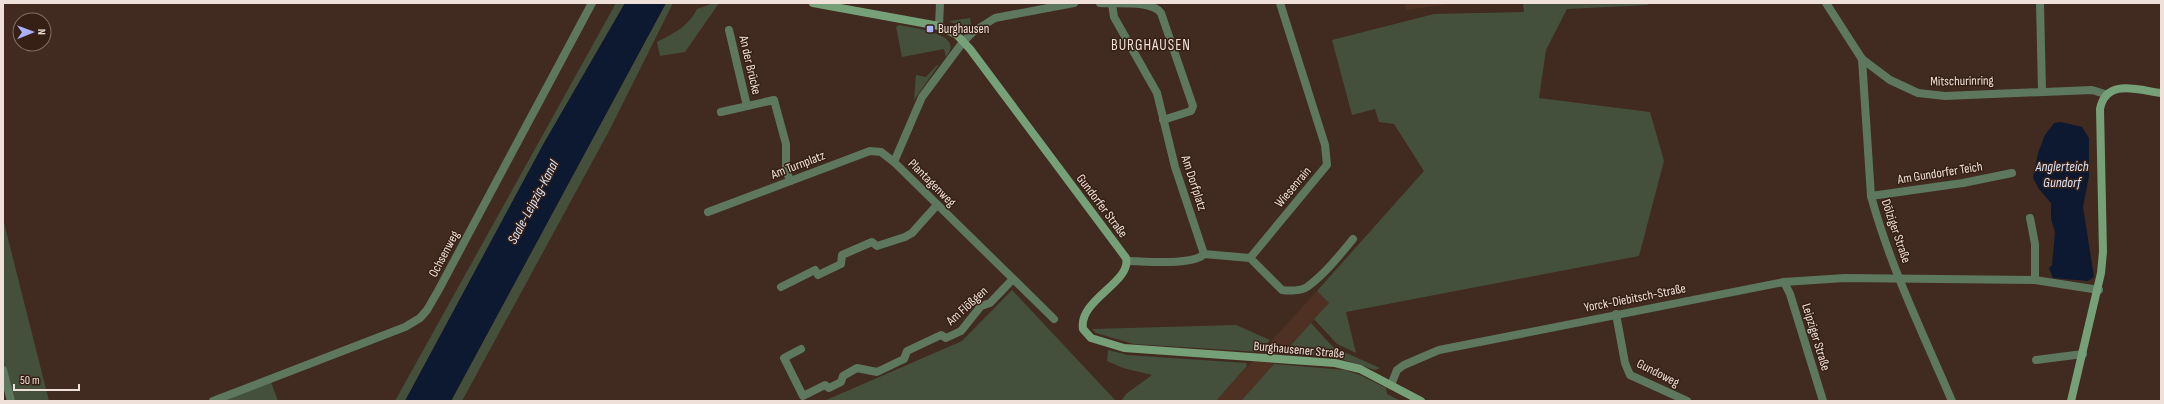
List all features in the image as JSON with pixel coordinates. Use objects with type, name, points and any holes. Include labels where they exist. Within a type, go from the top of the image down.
[{"type":"street","name":"Ochsenweg","points":[[213,401],[405,327],[420,318],[438,291],[592,3]]},
{"type":"street","name":"Gundorfer Straße","points":[[813,3],[939,26],[949,30],[963,42],[1124,254],[1127,261]]},
{"type":"street","points":[[939,26],[940,3]]},
{"type":"street","points":[[963,42],[973,32],[995,18],[1074,3]]},
{"type":"street","points":[[1100,3],[1143,3],[1154,6],[1161,13],[1193,106],[1191,111],[1164,120]]},
{"type":"street","name":"Wiesenrain","points":[[1250,258],[1327,165],[1325,145],[1280,3]]},
{"type":"street","name":"Mitschurinring","points":[[1826,3],[1862,59],[1890,80],[1918,93],[1931,95],[2092,90],[2104,94]]},
{"type":"street","points":[[2040,3],[2042,91]]},
{"type":"street","name":"Am Dorfplatz","points":[[1112,4],[1114,17],[1157,93],[1175,167],[1204,254]]},
{"type":"street","name":"An der Brücke","points":[[729,30],[747,106]]},
{"type":"street","name":"Plantagenweg","points":[[963,42],[922,97],[894,162],[1054,320]]},
{"type":"street","name":"Dölziger Straße","points":[[1862,59],[1871,196],[1900,278],[1952,401]]},
{"type":"street","points":[[2071,401],[2098,290],[2103,252],[2100,109],[2104,94],[2119,88],[2161,93]]},
{"type":"street","name":"An der Brücke","points":[[722,112],[771,100],[775,103],[786,144],[786,169],[790,181]]},
{"type":"street","name":"Am Turnplatz","points":[[708,212],[870,151],[881,152],[894,162]]},
{"type":"street","name":"Am Gundorfer Teich","points":[[1871,196],[1963,183],[2012,173]]},
{"type":"street","points":[[781,287],[815,270],[818,275],[841,264],[842,255],[872,242],[877,246],[905,238],[912,233],[937,205]]},
{"type":"street","points":[[2030,218],[2035,244],[2035,280]]},
{"type":"street","points":[[1127,261],[1190,261],[1201,257],[1204,254],[1250,258],[1282,290],[1288,291],[1306,288],[1353,240]]},
{"type":"street","name":"Burghausener Straße","points":[[1127,261],[1125,269],[1087,311],[1082,323],[1083,330],[1091,338],[1124,348],[1274,358],[1346,366],[1360,370],[1421,401]]},
{"type":"street","name":"Yorck-Diebitsch-Straße","points":[[1391,385],[1397,370],[1404,365],[1438,350],[1784,282],[1845,278],[1900,278]]},
{"type":"street","points":[[1900,278],[2035,280],[2098,290]]},
{"type":"street","name":"Am Flößgen","points":[[801,349],[784,358],[803,396],[825,385],[829,388],[841,382],[843,376],[858,368],[878,372],[904,359],[907,351],[941,335],[946,338],[961,330],[981,306],[990,303],[1013,279]]},
{"type":"street","name":"Leipziger Straße","points":[[1784,282],[1823,401]]},
{"type":"street","name":"Gundoweg","points":[[1616,314],[1625,363],[1630,375],[1687,401]]},
{"type":"street","points":[[2036,360],[2083,354]]},
{"type":"street","points":[[3,370],[10,401]]},
{"type":"shaded area","points":[[1404,3],[1458,3],[1406,10]]},
{"type":"shaded area","points":[[1317,291],[1329,303],[1284,353],[1280,353],[1270,363],[1274,364],[1241,401],[1216,401]]},
{"type":"green space","points":[[616,3],[625,3],[544,143],[405,401],[395,401]]},
{"type":"green space","points":[[666,3],[673,3],[609,131],[462,401],[451,401]]},
{"type":"green space","points":[[714,3],[719,3],[685,52],[660,56],[657,42],[685,25],[697,9]]},
{"type":"green space","points":[[1523,3],[1648,3],[1648,5],[1567,9],[1546,50],[1539,98],[1650,112],[1664,161],[1639,256],[1346,312],[1356,353],[1337,344],[1314,319],[1329,303],[1317,291],[1424,171],[1394,124],[1379,122],[1375,109],[1352,115],[1332,40],[1434,14],[1524,12]]},
{"type":"green space","points":[[970,18],[972,28],[966,29],[949,21]]},
{"type":"green space","points":[[899,25],[925,30],[944,37],[949,42],[951,49],[946,57],[944,49],[902,57],[896,27]]},
{"type":"green space","points":[[937,65],[938,66],[914,100],[916,75],[926,77]]},
{"type":"green space","points":[[3,219],[49,401],[13,401],[3,359]]},
{"type":"green space","points":[[1012,290],[1116,401],[824,401],[962,341]]},
{"type":"green space","points":[[1311,323],[1333,347],[1380,368],[1375,370],[1335,357],[1284,353]]},
{"type":"green space","points":[[1236,325],[1270,340],[1260,352],[1134,344],[1096,333],[1092,329]]},
{"type":"green space","points":[[1108,350],[1128,355],[1246,363],[1247,366],[1216,401],[1121,401],[1126,394],[1152,375],[1123,368],[1107,361]]},
{"type":"green space","points":[[1274,364],[1345,370],[1360,375],[1386,388],[1387,394],[1401,401],[1241,401]]},
{"type":"green space","points":[[271,382],[278,401],[223,401]]},
{"type":"water","name":"Saale-Leipzig-Kanal","points":[[625,3],[666,3],[451,401],[405,401],[544,143]]},
{"type":"water","name":"Anglerteich Gundorf","points":[[2061,122],[2082,127],[2089,138],[2089,176],[2083,207],[2094,277],[2088,281],[2053,278],[2049,268],[2052,265],[2055,232],[2051,219],[2051,203],[2039,189],[2033,178],[2038,153],[2045,135],[2054,123]]},
{"type":"place","name":"Burghausen","points":[[930,29]]},
{"type":"district","name":"BURGHAUSEN","points":[[1151,45]]}]
